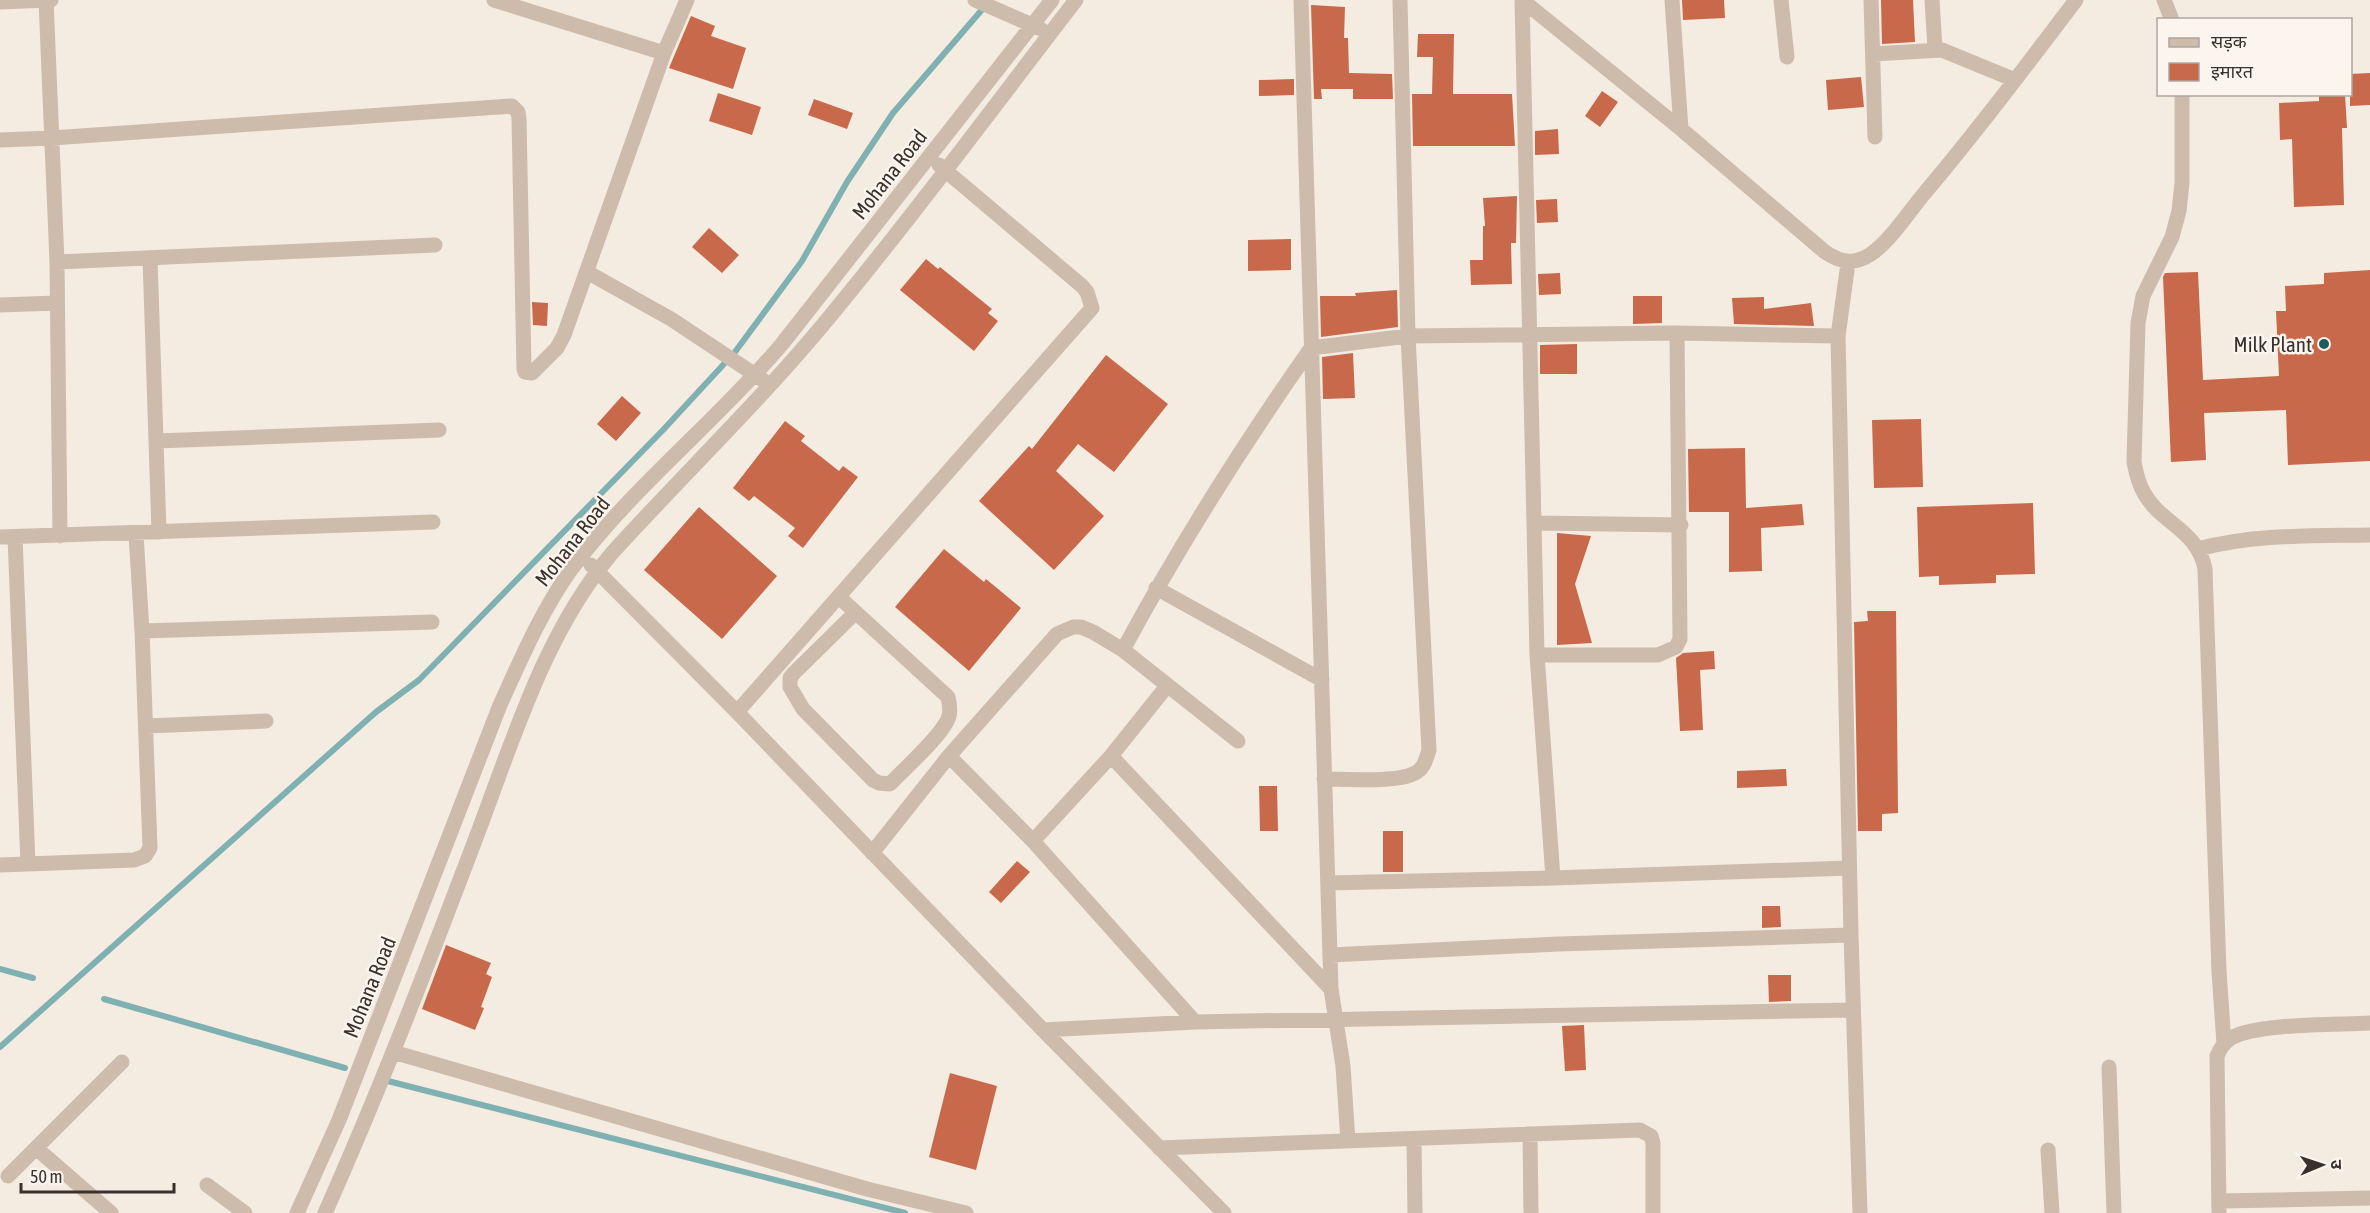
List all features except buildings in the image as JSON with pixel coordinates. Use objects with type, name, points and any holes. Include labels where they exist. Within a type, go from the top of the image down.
[{"type":"street","points":[[0,2],[48,0],[57,261],[60,536]]},
{"type":"street","points":[[494,0],[664,53]]},
{"type":"street","points":[[0,140],[512,106],[518,112],[519,119],[525,372],[536,371],[561,342],[664,53],[687,0]]},
{"type":"street","name":"Mohana Road","points":[[297,1213],[344,1109],[500,705],[545,611],[581,557],[626,507],[756,374],[1052,0]]},
{"type":"street","name":"Mohana Road","points":[[325,1213],[362,1131],[534,688],[559,633],[597,571],[821,327],[946,170],[1076,0]]},
{"type":"street","points":[[1301,0],[1331,988],[1343,1066],[1348,1141]]},
{"type":"street","points":[[1324,780],[1404,778],[1417,773],[1426,762],[1429,750],[1408,336],[1400,0]]},
{"type":"street","points":[[1522,0],[1681,129],[1825,252],[1848,263],[1866,257],[1880,247],[1957,155],[2076,0]]},
{"type":"street","points":[[1522,0],[1537,655],[1553,878]]},
{"type":"street","points":[[1672,0],[1681,129]]},
{"type":"street","points":[[1781,0],[1787,57]]},
{"type":"street","points":[[1871,0],[1875,136]]},
{"type":"street","points":[[1932,0],[1935,49]]},
{"type":"street","points":[[2164,0],[2171,18]]},
{"type":"street","points":[[976,1],[1051,33]]},
{"type":"street","points":[[1873,54],[1935,49],[1952,52],[2015,80]]},
{"type":"street","points":[[2182,96],[2182,183],[2179,211],[2172,237],[2143,296],[2138,323],[2134,462],[2137,479],[2145,495],[2198,549],[2202,554],[2205,569],[2219,971],[2224,1044]]},
{"type":"street","points":[[737,712],[1092,308],[1087,292],[1082,286],[929,157]]},
{"type":"street","points":[[57,261],[435,245]]},
{"type":"street","points":[[150,258],[159,532]]},
{"type":"street","points":[[1848,263],[1838,336],[1852,1010],[1860,1213]]},
{"type":"street","points":[[587,272],[671,319],[770,385]]},
{"type":"street","points":[[0,305],[57,303]]},
{"type":"street","points":[[1537,655],[1658,655],[1676,647],[1680,639],[1682,631],[1681,525],[1677,333]]},
{"type":"street","points":[[1123,650],[1156,588],[1207,505],[1311,348],[1408,336],[1677,333],[1838,336]]},
{"type":"street","points":[[157,441],[439,430]]},
{"type":"street","points":[[28,864],[8,537],[433,522]]},
{"type":"street","points":[[1535,523],[1681,525]]},
{"type":"street","points":[[0,865],[134,860],[145,856],[151,842],[136,534]]},
{"type":"street","points":[[2198,549],[2260,537],[2370,535]]},
{"type":"street","points":[[581,557],[737,712],[1042,1030],[1224,1213]]},
{"type":"street","points":[[1156,588],[1322,681]]},
{"type":"street","points":[[839,597],[948,697],[949,717],[942,729],[890,784],[873,780],[803,709],[790,687],[790,678],[794,673],[855,613]]},
{"type":"street","points":[[142,631],[432,621]]},
{"type":"street","points":[[872,853],[949,756],[1057,634],[1065,629],[1081,627],[1123,650],[1238,741]]},
{"type":"street","points":[[1033,841],[1111,756],[1167,686]]},
{"type":"street","points":[[146,726],[266,721]]},
{"type":"street","points":[[949,756],[1033,841],[1195,1022]]},
{"type":"street","points":[[1111,756],[1331,988]]},
{"type":"street","points":[[1328,883],[1849,868]]},
{"type":"street","points":[[1330,955],[1558,944],[1851,935]]},
{"type":"street","points":[[1042,1030],[1195,1022],[1852,1010]]},
{"type":"street","points":[[2370,1023],[2252,1031],[2231,1038],[2224,1044],[2217,1056],[2219,1207],[2370,1198]]},
{"type":"street","points":[[393,1052],[867,1189],[966,1213]]},
{"type":"street","points":[[8,1176],[122,1062]]},
{"type":"street","points":[[2109,1067],[2114,1213]]},
{"type":"street","points":[[1159,1148],[1640,1130],[1651,1136],[1653,1143],[1653,1213]]},
{"type":"street","points":[[1530,1134],[1531,1213]]},
{"type":"street","points":[[1414,1139],[1415,1213]]},
{"type":"street","points":[[36,1148],[111,1213]]},
{"type":"street","points":[[2048,1150],[2052,1213]]},
{"type":"street","points":[[207,1185],[244,1213]]},
{"type":"waterway","points":[[0,1047],[376,712],[419,680],[663,430],[735,352],[802,261],[847,182],[893,113],[986,5]]},
{"type":"waterway","points":[[0,969],[33,978]]},
{"type":"waterway","points":[[104,999],[345,1068]]},
{"type":"waterway","points":[[384,1080],[905,1213]]},
{"type":"place","name":"Milk Plant","points":[[2324,344]]}]
